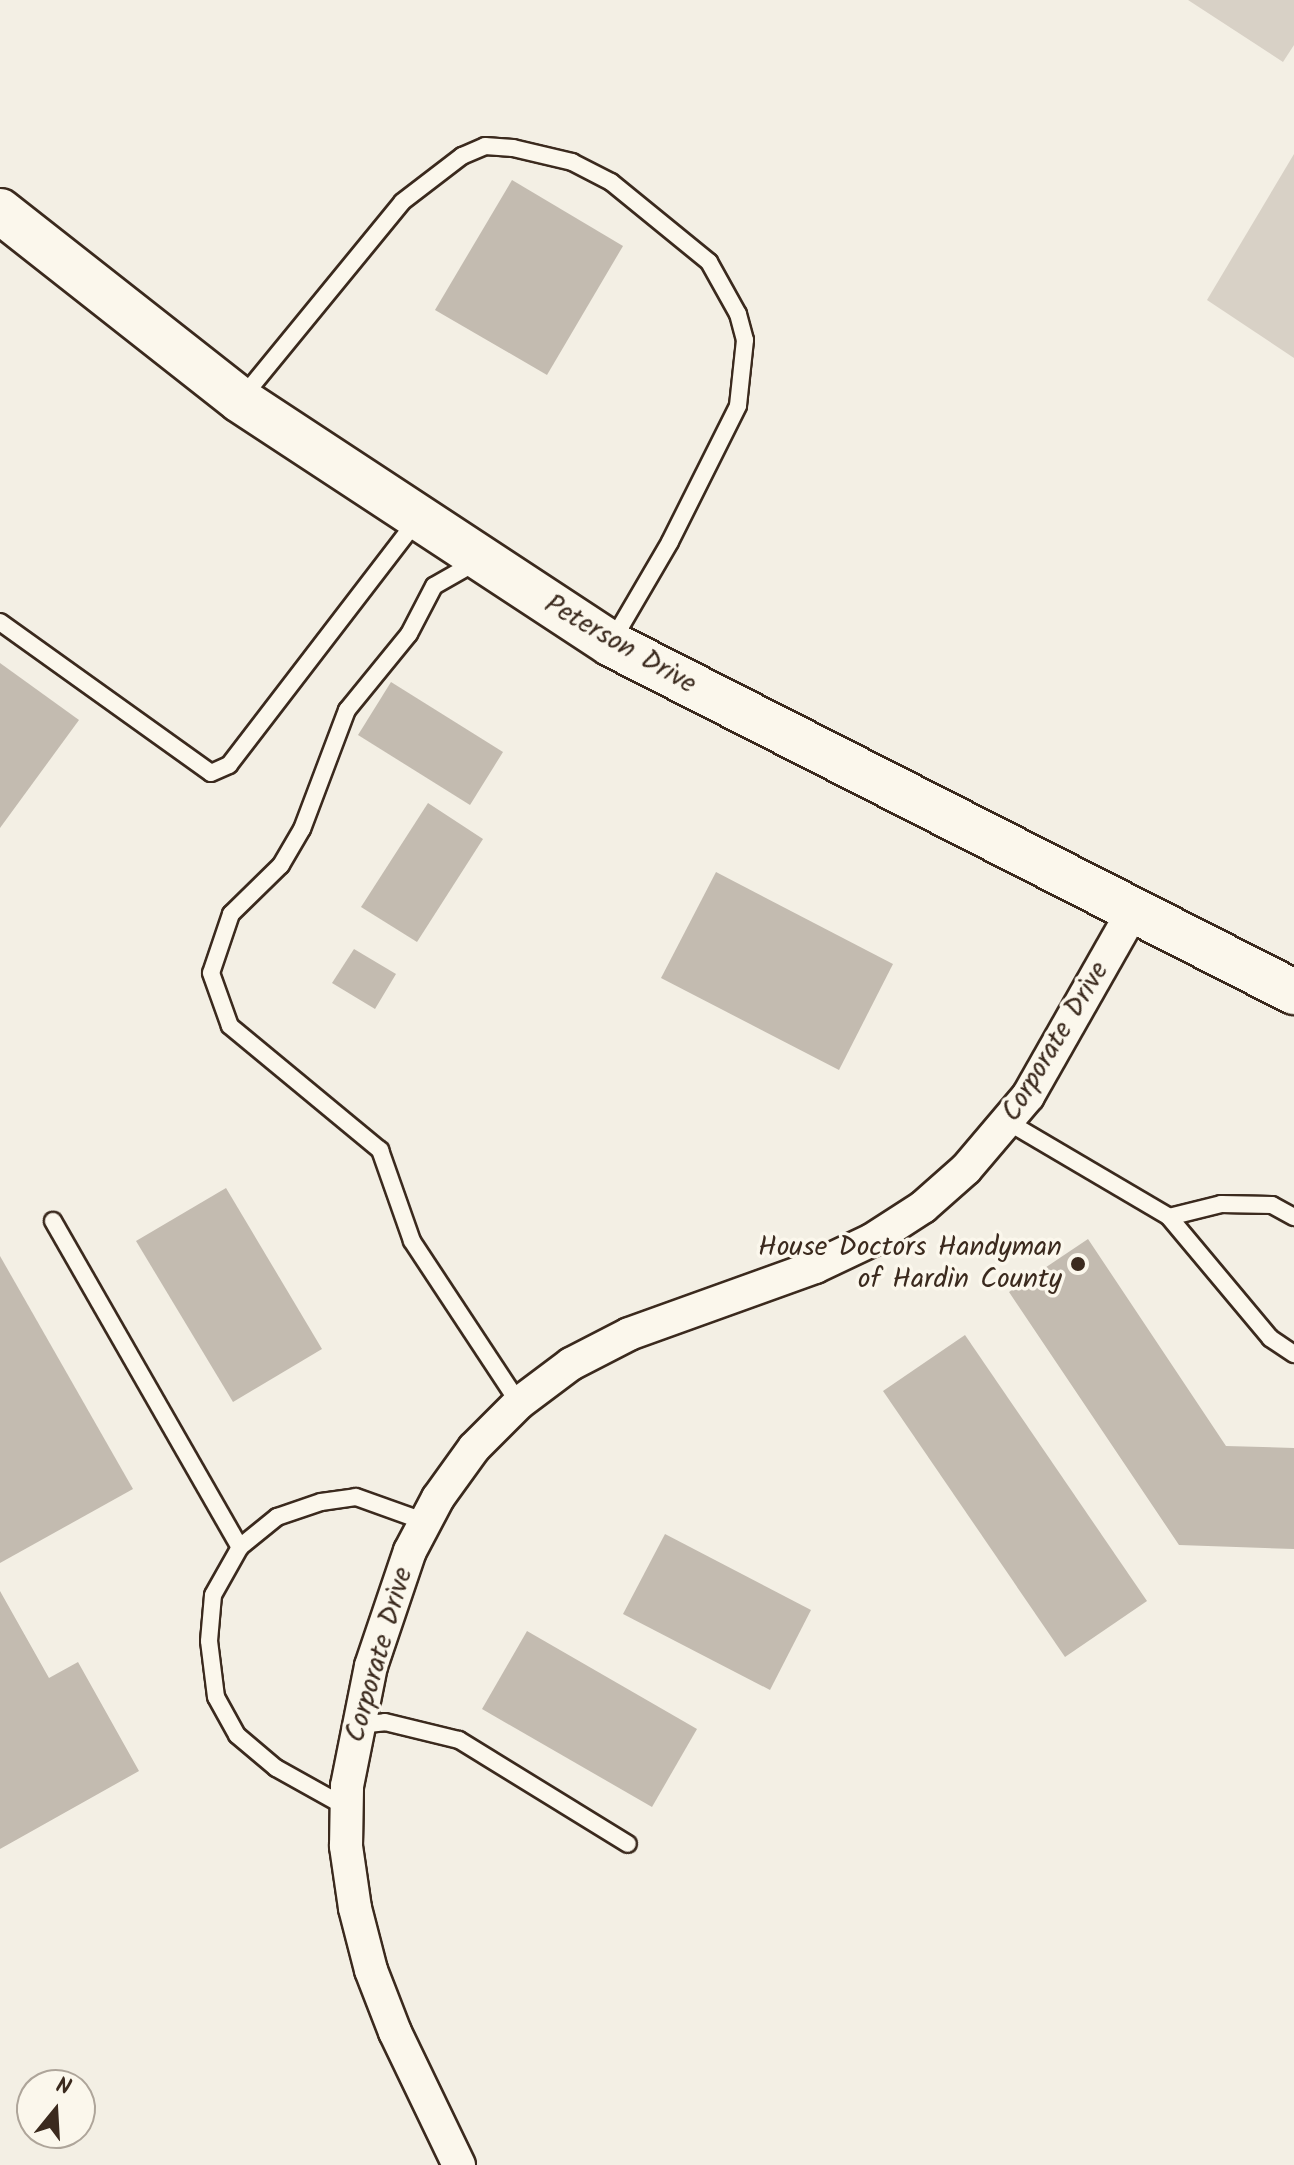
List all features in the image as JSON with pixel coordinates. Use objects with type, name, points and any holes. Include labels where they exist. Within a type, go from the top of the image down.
[{"type":"street","name":"Peterson Drive","points":[[0,211],[240,400],[417,520],[611,644],[1294,992]]},
{"type":"street","name":"Corporate Drive","points":[[459,2165],[400,2044],[371,1970],[355,1908],[346,1807],[356,1726],[388,1608],[426,1522],[474,1448],[519,1403],[571,1364],[629,1334],[815,1267],[872,1240],[923,1207],[1008,1122],[1068,1032],[1133,911]]},
{"type":"lane","points":[[240,400],[402,202],[462,156],[485,146],[513,148],[572,162],[611,182],[709,262],[738,314],[745,340],[738,406],[670,542],[611,644]]},
{"type":"lane","points":[[0,622],[211,773],[229,765],[417,520]]},
{"type":"lane","points":[[480,560],[434,586],[409,634],[347,710],[302,829],[281,865],[231,914],[211,973],[230,1026],[380,1150],[412,1241],[519,1403]]},
{"type":"lane","points":[[1008,1122],[1169,1217],[1270,1338],[1294,1354]]},
{"type":"lane","points":[[1169,1217],[1221,1204],[1272,1205],[1294,1217]]},
{"type":"lane","points":[[53,1221],[240,1547]]},
{"type":"lane","points":[[346,1807],[276,1768],[246,1743],[216,1697],[209,1641],[213,1595],[240,1547],[277,1517],[333,1500],[356,1497],[426,1522]]},
{"type":"lane","points":[[356,1726],[394,1723],[459,1740],[628,1844]]},
{"type":"shaded area","points":[[1188,0],[1294,0],[1294,45],[1283,62]]},
{"type":"shaded area","points":[[1294,154],[1294,358],[1207,300]]},
{"type":"building","points":[[512,180],[623,246],[547,375],[435,310]]},
{"type":"building","points":[[0,663],[79,720],[0,828]]},
{"type":"building","points":[[391,682],[503,752],[470,805],[358,735]]},
{"type":"building","points":[[428,803],[483,839],[417,942],[361,907]]},
{"type":"building","points":[[716,872],[893,964],[839,1070],[661,978]]},
{"type":"building","points":[[354,949],[396,974],[375,1009],[332,983]]},
{"type":"building","points":[[226,1188],[322,1349],[233,1402],[136,1241]]},
{"type":"building","points":[[1088,1239],[1226,1446],[1294,1448],[1294,1549],[1179,1545],[1009,1292]]},
{"type":"building","points":[[0,1256],[133,1489],[0,1563]]},
{"type":"building","points":[[965,1335],[1147,1601],[1065,1657],[883,1391]]},
{"type":"building","points":[[665,1534],[811,1610],[770,1690],[623,1614]]},
{"type":"building","points":[[0,1591],[49,1678],[78,1662],[139,1771],[0,1849]]},
{"type":"building","points":[[527,1631],[697,1729],[652,1807],[482,1709]]},
{"type":"place","name":"House Doctors Handyman of Hardin County","points":[[1078,1264]]}]
